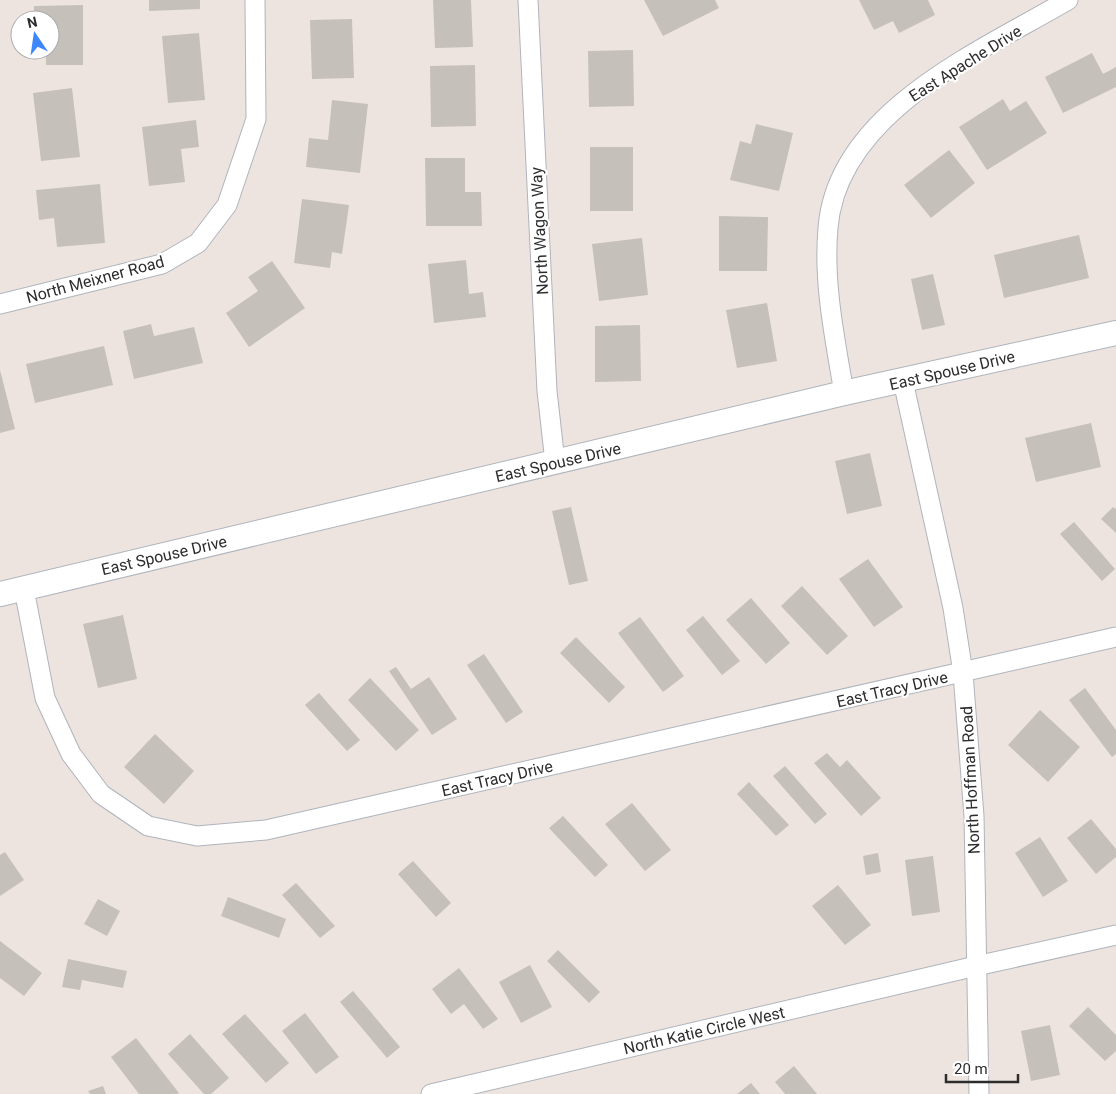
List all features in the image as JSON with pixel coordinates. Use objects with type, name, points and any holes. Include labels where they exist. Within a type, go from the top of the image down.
[{"type":"street","name":"North Meixner Road","points":[[0,304],[162,264],[198,243],[227,205],[256,119],[255,0]]},
{"type":"street","name":"North Wagon Way","points":[[528,0],[547,391],[555,462]]},
{"type":"street","name":"East Apache Drive","points":[[844,393],[831,317],[828,227],[835,194],[850,160],[878,124],[921,86],[1068,0]]},
{"type":"street","name":"East Spouse Drive","points":[[0,594],[844,393],[1116,333]]},
{"type":"street","name":"North Hoffman Road","points":[[903,381],[953,608],[963,673],[974,816],[979,1094]]},
{"type":"street","name":"East Tracy Drive","points":[[24,589],[45,698],[71,754],[101,794],[148,826],[197,836],[266,830],[1116,637]]},
{"type":"street","name":"North Katie Circle West","points":[[431,1094],[1116,935]]},
{"type":"building","points":[[149,0],[200,0],[200,9],[149,11]]},
{"type":"building","points":[[433,0],[471,0],[473,47],[435,48]]},
{"type":"building","points":[[644,0],[715,0],[719,8],[663,36]]},
{"type":"building","points":[[859,0],[928,0],[935,15],[899,33],[893,21],[874,30]]},
{"type":"building","points":[[83,5],[83,65],[46,65],[46,60],[60,60],[60,10],[34,10],[34,6]]},
{"type":"building","points":[[352,19],[354,78],[312,79],[310,20]]},
{"type":"building","points":[[199,33],[205,100],[168,103],[162,36]]},
{"type":"building","points":[[633,50],[634,106],[589,107],[588,51]]},
{"type":"building","points":[[1092,53],[1103,74],[1116,67],[1116,87],[1063,113],[1045,77]]},
{"type":"building","points":[[475,65],[476,126],[431,127],[430,66]]},
{"type":"building","points":[[72,88],[80,157],[41,161],[33,93]]},
{"type":"building","points":[[1003,99],[1010,111],[1026,101],[1047,133],[987,170],[959,127]]},
{"type":"building","points":[[332,100],[368,104],[360,173],[306,167],[309,138],[328,140]]},
{"type":"building","points":[[196,120],[199,147],[181,149],[185,182],[149,186],[142,127]]},
{"type":"building","points":[[756,124],[793,133],[779,191],[730,180],[740,141],[751,144]]},
{"type":"building","points":[[590,147],[633,147],[633,211],[590,211]]},
{"type":"building","points":[[949,150],[975,183],[931,218],[904,185]]},
{"type":"building","points":[[425,158],[465,158],[465,192],[481,192],[482,226],[426,226]]},
{"type":"building","points":[[100,184],[105,243],[57,247],[54,218],[39,220],[36,190]]},
{"type":"building","points":[[302,199],[349,205],[342,254],[332,252],[330,268],[294,263]]},
{"type":"building","points":[[719,216],[768,217],[767,271],[719,271]]},
{"type":"building","points":[[1079,235],[1089,278],[1004,298],[994,255]]},
{"type":"building","points":[[642,238],[648,295],[599,301],[592,244]]},
{"type":"building","points":[[466,260],[469,294],[483,292],[486,317],[434,323],[428,264]]},
{"type":"building","points":[[272,261],[305,308],[249,347],[226,313],[258,291],[248,277]]},
{"type":"building","points":[[933,274],[945,325],[922,330],[911,279]]},
{"type":"building","points":[[767,303],[777,361],[737,368],[726,310]]},
{"type":"building","points":[[151,324],[154,336],[194,327],[203,363],[134,379],[123,331]]},
{"type":"building","points":[[640,325],[641,381],[595,382],[595,326]]},
{"type":"building","points":[[104,346],[113,385],[35,403],[26,364]]},
{"type":"building","points":[[0,370],[15,429],[0,433]]},
{"type":"building","points":[[1091,423],[1101,467],[1036,482],[1025,438]]},
{"type":"building","points":[[870,453],[882,506],[847,514],[835,461]]},
{"type":"building","points":[[571,507],[588,581],[569,585],[552,511]]},
{"type":"building","points":[[1113,507],[1116,509],[1116,533],[1101,519]]},
{"type":"building","points":[[1074,522],[1115,569],[1102,581],[1060,534]]},
{"type":"building","points":[[868,559],[903,607],[874,627],[839,579]]},
{"type":"building","points":[[802,586],[848,636],[827,655],[781,606]]},
{"type":"building","points":[[751,598],[790,643],[766,664],[726,620]]},
{"type":"building","points":[[123,615],[137,679],[98,688],[83,624]]},
{"type":"building","points":[[703,616],[740,661],[722,675],[686,630]]},
{"type":"building","points":[[640,617],[684,676],[663,692],[618,633]]},
{"type":"building","points":[[576,637],[625,687],[609,703],[560,653]]},
{"type":"building","points":[[484,654],[523,712],[506,723],[467,665]]},
{"type":"building","points":[[396,667],[411,689],[429,677],[457,719],[432,735],[389,671]]},
{"type":"building","points":[[370,678],[419,730],[396,751],[348,700]]},
{"type":"building","points":[[1085,688],[1116,730],[1116,754],[1112,757],[1069,700]]},
{"type":"building","points":[[319,693],[360,740],[347,751],[305,705]]},
{"type":"building","points":[[1040,710],[1080,747],[1048,782],[1008,745]]},
{"type":"building","points":[[155,734],[194,771],[164,804],[124,767]]},
{"type":"building","points":[[827,753],[840,767],[847,760],[881,798],[861,816],[814,763]]},
{"type":"building","points":[[785,766],[827,814],[815,824],[773,776]]},
{"type":"building","points":[[749,782],[789,825],[776,836],[737,794]]},
{"type":"building","points":[[632,803],[671,850],[645,871],[605,824]]},
{"type":"building","points":[[563,816],[608,865],[595,877],[549,828]]},
{"type":"building","points":[[1091,819],[1116,849],[1116,857],[1096,874],[1067,838]]},
{"type":"building","points":[[1040,837],[1068,881],[1043,897],[1015,853]]},
{"type":"building","points":[[5,852],[24,880],[0,896],[0,855]]},
{"type":"building","points":[[878,853],[881,872],[866,875],[863,856]]},
{"type":"building","points":[[933,856],[940,912],[912,916],[905,860]]},
{"type":"building","points":[[413,861],[451,903],[436,917],[398,874]]},
{"type":"building","points":[[296,883],[335,926],[320,938],[282,895]]},
{"type":"building","points":[[838,885],[871,925],[845,945],[812,906]]},
{"type":"building","points":[[228,897],[286,919],[279,938],[221,916]]},
{"type":"building","points":[[98,899],[120,911],[107,936],[84,924]]},
{"type":"building","points":[[0,941],[42,973],[24,996],[0,978]]},
{"type":"building","points":[[558,950],[600,992],[589,1003],[547,961]]},
{"type":"building","points":[[68,959],[127,971],[123,988],[82,980],[80,990],[62,987]]},
{"type":"building","points":[[530,965],[552,1007],[521,1023],[499,982]]},
{"type":"building","points":[[459,968],[498,1019],[483,1029],[464,1004],[451,1014],[432,989]]},
{"type":"building","points":[[353,991],[400,1047],[387,1058],[340,1002]]},
{"type":"building","points":[[1088,1007],[1116,1035],[1116,1051],[1105,1061],[1069,1026]]},
{"type":"building","points":[[305,1013],[339,1057],[316,1074],[282,1031]]},
{"type":"building","points":[[245,1014],[289,1063],[266,1083],[222,1034]]},
{"type":"building","points":[[1050,1025],[1060,1075],[1031,1081],[1021,1031]]},
{"type":"building","points":[[190,1034],[229,1078],[211,1094],[204,1094],[168,1054]]},
{"type":"building","points":[[136,1038],[179,1093],[139,1094],[111,1057]]},
{"type":"building","points":[[794,1066],[817,1094],[785,1094],[775,1082]]},
{"type":"building","points":[[751,1083],[760,1094],[737,1094]]},
{"type":"building","points":[[103,1086],[106,1094],[90,1094],[88,1091]]}]
